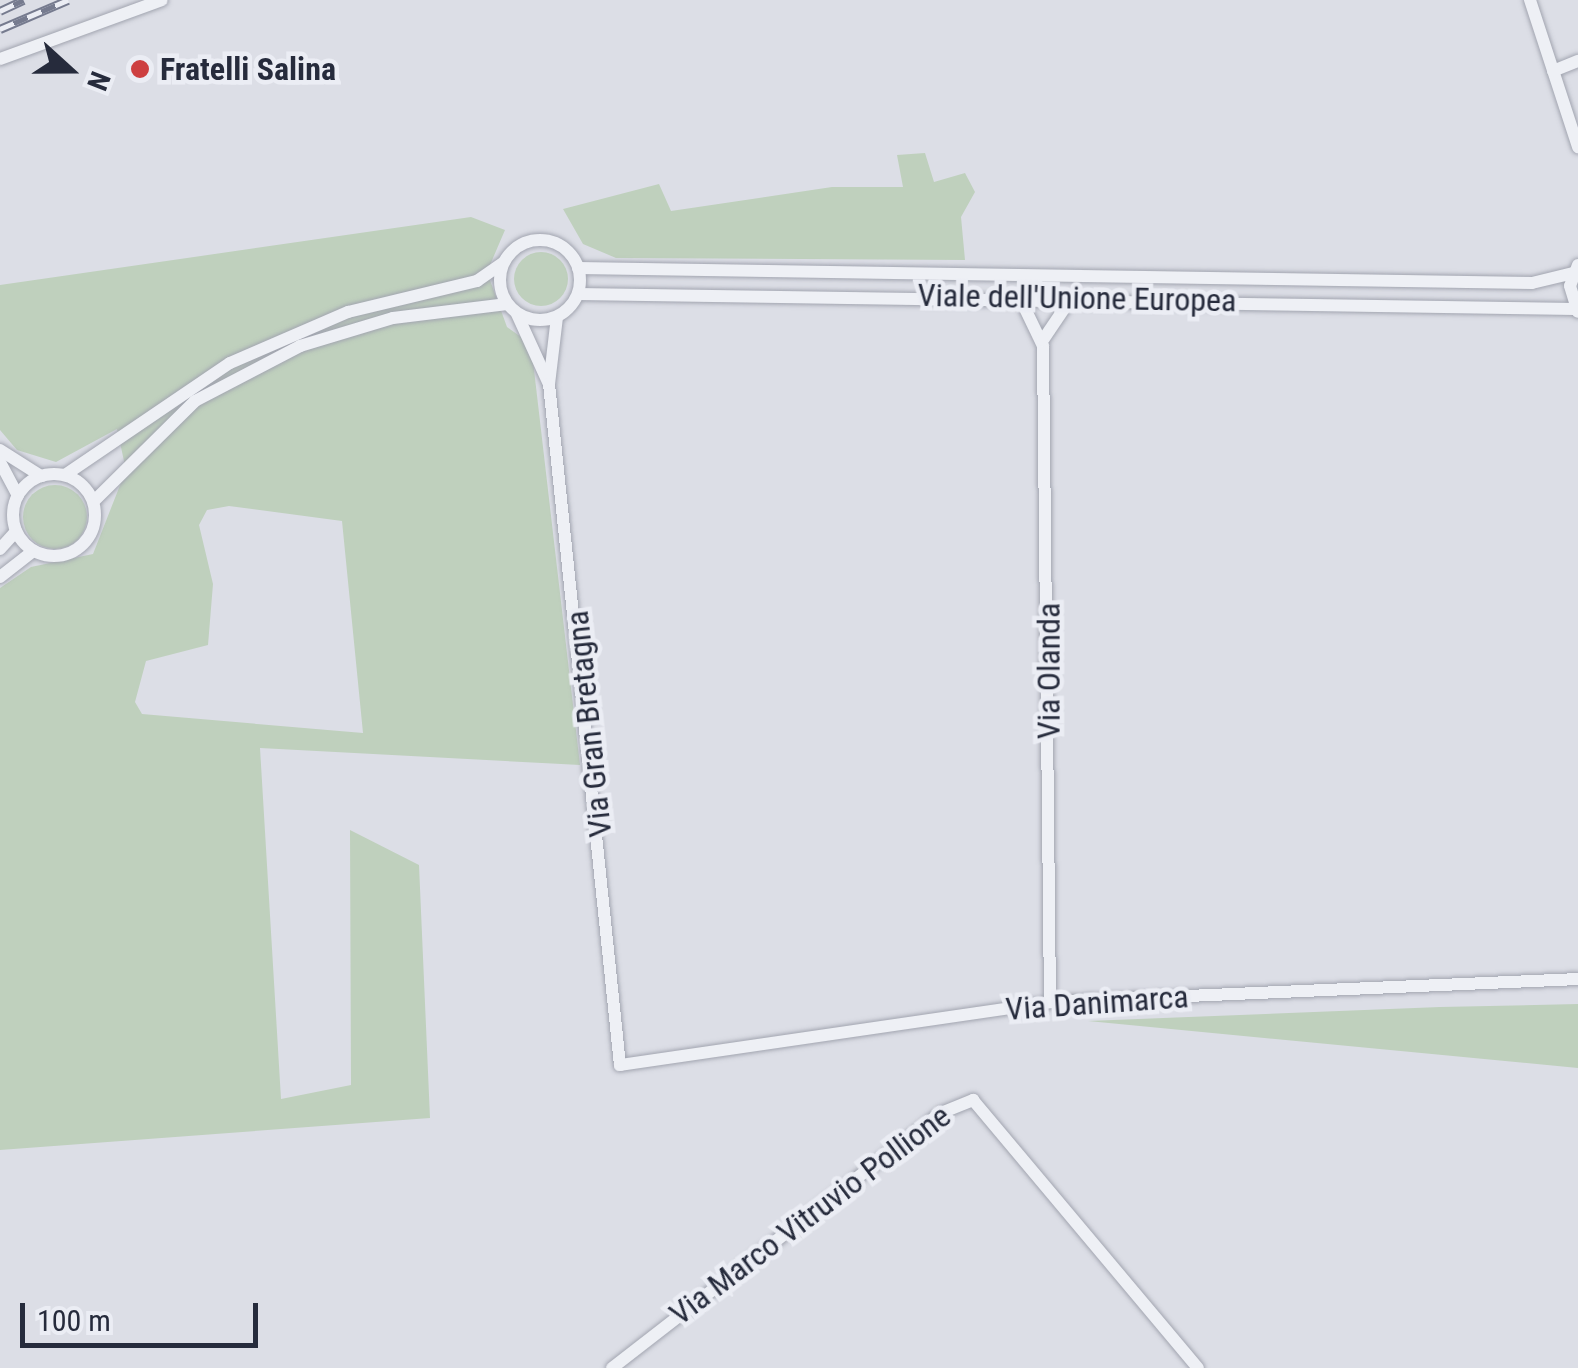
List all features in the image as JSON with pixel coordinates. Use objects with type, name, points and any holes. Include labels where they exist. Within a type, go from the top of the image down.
[{"type":"street","points":[[0,59],[94,18],[162,0]]},
{"type":"street","points":[[1530,0],[1578,147]]},
{"type":"street","points":[[1554,71],[1578,61]]},
{"type":"street","points":[[0,450],[41,476],[65,475],[230,363],[348,312],[477,281],[542,240],[578,268],[578,294],[556,317],[512,309],[393,318],[300,346],[195,401],[94,501],[94,530],[75,552],[32,552],[0,577]]},
{"type":"street","points":[[503,262],[512,309]]},
{"type":"street","name":"Viale dell'Unione Europea","points":[[578,268],[1532,283],[1575,269],[1577,310],[1072,297],[578,294]]},
{"type":"street","points":[[1043,340],[1072,297]]},
{"type":"street","name":"Via Olanda","points":[[1020,298],[1043,340],[1050,1002]]},
{"type":"street","name":"Via Gran Bretagna","points":[[512,309],[549,384]]},
{"type":"street","name":"Via Gran Bretagna","points":[[556,317],[549,384],[620,1065]]},
{"type":"street","points":[[0,462],[18,496],[16,531],[0,549]]},
{"type":"street","points":[[65,475],[94,501]]},
{"type":"street","points":[[18,496],[41,476]]},
{"type":"street","points":[[16,531],[32,552]]},
{"type":"street","name":"Via Danimarca","points":[[620,1065],[1050,1002],[1578,979]]},
{"type":"street","name":"Via Marco Vitruvio Pollione","points":[[612,1368],[942,1113],[973,1100],[1198,1368]]},
{"type":"green space","points":[[925,153],[934,182],[965,173],[975,192],[961,217],[965,260],[616,258],[583,244],[563,209],[659,184],[671,211],[832,187],[903,187],[897,155]]},
{"type":"green space","points":[[471,217],[505,230],[487,272],[507,327],[531,344],[580,765],[260,748],[281,1099],[351,1085],[350,830],[419,865],[430,1118],[0,1150],[0,588],[31,567],[93,554],[126,470],[117,429],[56,462],[17,450],[0,430],[0,285]],"holes":[[[229,506],[342,521],[363,733],[142,714],[135,702],[146,661],[208,645],[213,584],[199,525],[207,510]]]},
{"type":"green space","points":[[541,252],[560,260],[568,279],[560,298],[541,306],[522,298],[514,279],[522,260]]},
{"type":"green space","points":[[55,485],[78,494],[87,517],[78,540],[55,549],[32,540],[23,517],[32,494]]},
{"type":"green space","points":[[1578,1004],[1578,1068],[1088,1021],[1440,1007]]},
{"type":"railway","points":[[0,11],[24,0]]},
{"type":"railway","points":[[0,29],[68,0]]},
{"type":"place","name":"Fratelli Salina","points":[[140,69]]}]
